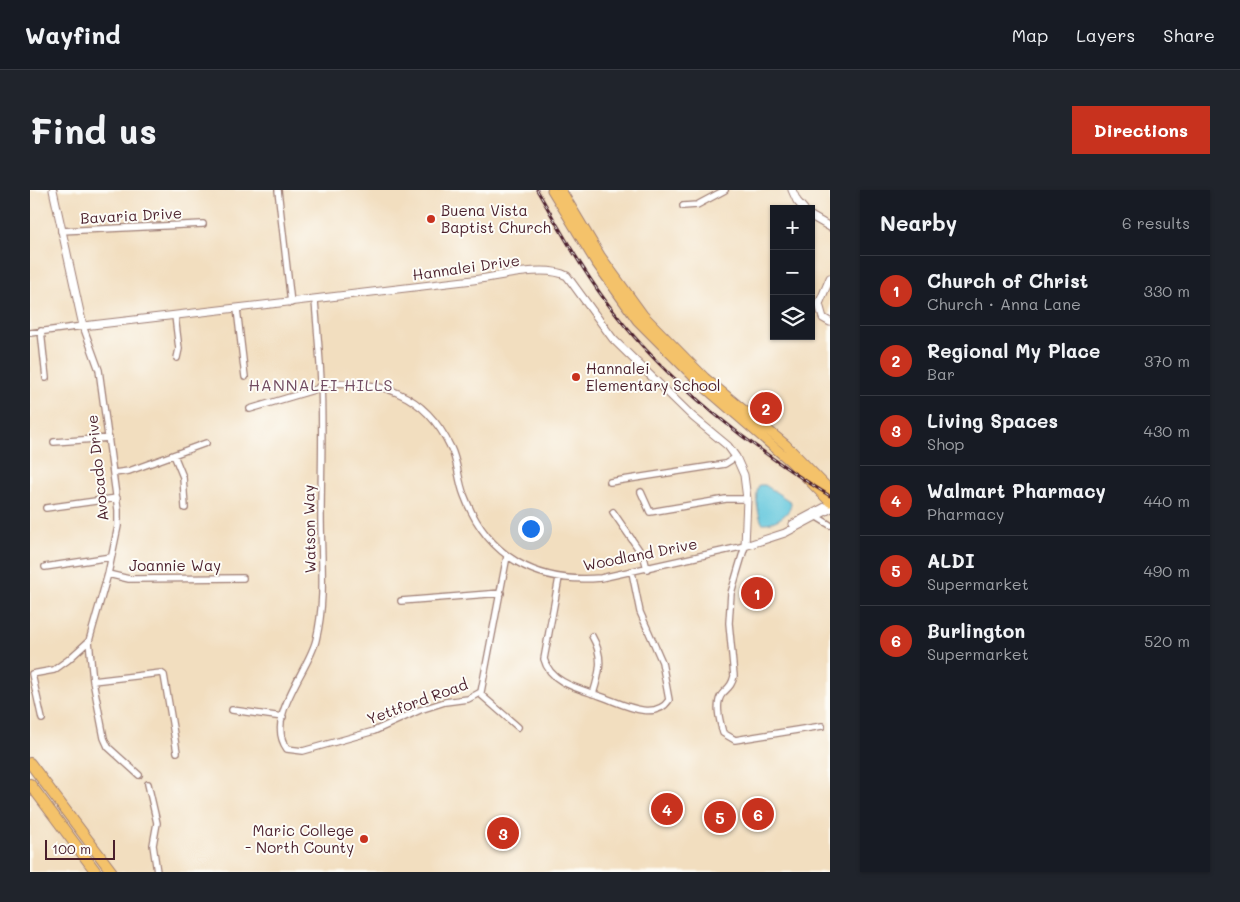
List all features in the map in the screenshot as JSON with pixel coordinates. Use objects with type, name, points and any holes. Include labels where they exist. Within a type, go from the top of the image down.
[{"type":"highway","points":[[30,763],[112,872]]},
{"type":"highway","points":[[30,784],[96,872]]},
{"type":"main road","points":[[552,190],[595,261],[626,307],[653,337],[702,385],[759,434],[830,503]]},
{"type":"main road","points":[[561,190],[601,257],[643,315],[710,382],[786,445],[830,491]]},
{"type":"main road","points":[[759,434],[778,443],[830,491]]},
{"type":"street","name":"Avocado Drive","points":[[53,190],[83,326],[99,370],[117,498],[118,526],[108,574],[89,641],[93,681],[101,730],[108,744],[139,775]]},
{"type":"street","points":[[278,190],[291,303]]},
{"type":"street","points":[[683,206],[697,205],[725,190]]},
{"type":"street","points":[[792,190],[800,205]]},
{"type":"street","points":[[815,218],[830,227]]},
{"type":"street","name":"Bavaria Drive","points":[[61,232],[202,224]]},
{"type":"street","name":"Hannalei Drive","points":[[30,332],[291,303],[541,271],[559,271],[567,276],[612,339],[693,417],[728,446],[736,456],[744,475],[747,499],[745,546]]},
{"type":"street","points":[[830,278],[819,304],[823,318],[830,322]]},
{"type":"street","name":"Watson Way","points":[[287,749],[282,743],[283,717],[294,684],[314,650],[322,605],[321,384],[315,300]]},
{"type":"street","points":[[237,309],[245,377]]},
{"type":"street","points":[[175,316],[179,349],[177,358]]},
{"type":"street","points":[[41,331],[46,378]]},
{"type":"street","name":"Woodland Drive","points":[[250,409],[318,389],[321,384],[364,383],[408,397],[437,425],[451,447],[464,495],[475,519],[487,537],[507,556],[530,570],[559,578],[581,580],[632,572],[745,546],[779,533],[785,533],[830,510]]},
{"type":"street","points":[[54,442],[109,438]]},
{"type":"street","points":[[114,473],[129,471],[206,443]]},
{"type":"street","points":[[174,454],[183,477],[185,508]]},
{"type":"street","points":[[610,482],[725,464],[736,456]]},
{"type":"street","points":[[641,492],[650,512],[726,499],[747,499]]},
{"type":"street","points":[[46,508],[117,498]]},
{"type":"street","name":"Woodland Drive","points":[[779,533],[830,503]]},
{"type":"street","points":[[613,512],[644,557],[647,569]]},
{"type":"street","points":[[817,517],[830,526]]},
{"type":"street","points":[[745,546],[731,592],[729,623],[734,676],[733,682],[719,700],[719,715],[723,733],[735,740],[822,726]]},
{"type":"street","name":"Yettford Road","points":[[287,749],[303,751],[374,730],[420,710],[446,702],[468,700],[478,693],[484,679],[507,556]]},
{"type":"street","points":[[45,567],[111,558]]},
{"type":"street","points":[[559,578],[544,659],[546,668],[573,688],[624,706],[638,710],[662,707],[669,700],[662,662],[643,621],[632,572]]},
{"type":"street","name":"Joannie Way","points":[[108,574],[129,579],[242,578]]},
{"type":"street","points":[[401,601],[501,593]]},
{"type":"street","points":[[592,636],[599,648],[601,662],[593,694]]},
{"type":"street","points":[[42,719],[32,674],[54,670],[89,641]]},
{"type":"street","points":[[93,681],[161,673],[164,675],[167,680],[177,752]]},
{"type":"street","points":[[478,693],[518,726]]},
{"type":"street","points":[[232,710],[283,717]]},
{"type":"street","points":[[148,784],[157,823],[153,845],[157,872]]},
{"type":"water","points":[[759,485],[765,485],[791,502],[785,515],[772,522],[762,523],[757,499]]},
{"type":"railway","points":[[537,190],[573,252],[603,298],[660,365],[742,436],[830,496]]},
{"type":"place","name":"Buena Vista Baptist Church","points":[[431,219]]},
{"type":"place","name":"Hannalei Elementary School","points":[[576,377]]},
{"type":"place","name":"Regional My Place","points":[[766,408]]},
{"type":"place","name":"Church of Christ","points":[[757,593]]},
{"type":"place","name":"Walmart Pharmacy","points":[[667,809]]},
{"type":"place","name":"Burlington","points":[[758,814]]},
{"type":"place","name":"ALDI","points":[[720,817]]},
{"type":"place","name":"Living Spaces","points":[[503,833]]},
{"type":"place","name":"Maric College - North County","points":[[364,839]]},
{"type":"district","name":"HANNALEI HILLS","points":[[321,384]]}]
